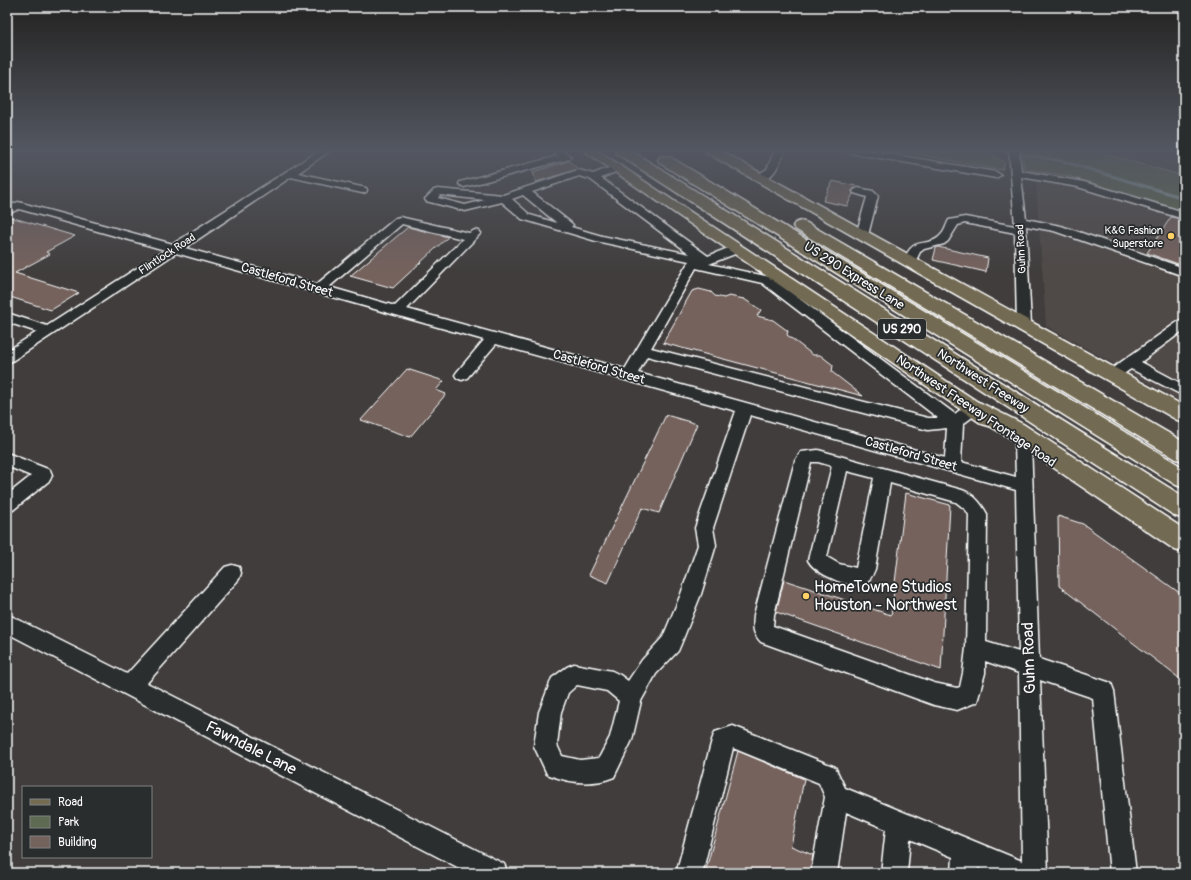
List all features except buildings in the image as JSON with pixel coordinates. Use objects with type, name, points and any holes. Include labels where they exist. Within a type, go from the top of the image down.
[{"type":"highway","name":"Northwest Freeway","points":[[685,191],[1184,509]]},
{"type":"highway","name":"US 290 Express Lane","points":[[715,191],[1184,478]]},
{"type":"highway","name":"US 290","points":[[741,191],[1184,453]]},
{"type":"highway","points":[[974,408],[1014,430],[1184,542]]},
{"type":"main road","name":"Northwest Freeway Frontage Road","points":[[651,191],[974,408],[1184,552]]},
{"type":"main road","points":[[784,191],[1184,415]]},
{"type":"street","name":"Flintlock Road","points":[[7,358],[263,191]]},
{"type":"street","points":[[524,191],[504,198],[465,208],[430,199],[438,192],[504,198],[526,217],[574,230],[600,239],[707,261],[736,248]]},
{"type":"street","points":[[524,191],[574,230]]},
{"type":"street","points":[[614,191],[707,261]]},
{"type":"street","points":[[858,191],[869,193],[873,196],[862,234]]},
{"type":"street","name":"Guhn Road","points":[[1017,191],[1020,226],[1024,325]]},
{"type":"street","points":[[1103,191],[1184,216]]},
{"type":"street","name":"Castleford Street","points":[[7,211],[18,205],[1024,486]]},
{"type":"street","points":[[319,289],[400,220],[473,235],[397,310]]},
{"type":"street","points":[[910,261],[911,254],[921,246],[942,241],[954,222],[965,220],[1020,226],[1057,228],[1184,272]]},
{"type":"street","points":[[629,375],[692,264],[766,280],[782,279]]},
{"type":"street","points":[[766,280],[955,422]]},
{"type":"street","points":[[7,317],[48,331]]},
{"type":"street","points":[[1112,375],[1184,324]]},
{"type":"street","points":[[462,375],[494,337]]},
{"type":"street","points":[[642,350],[928,424],[955,422],[974,408]]},
{"type":"street","points":[[1130,362],[1184,391]]},
{"type":"street","points":[[632,697],[612,682],[574,674],[560,686],[550,712],[545,746],[555,766],[580,772],[606,770],[621,740],[632,697],[649,667],[671,644],[707,544],[704,528],[745,407]]},
{"type":"street","points":[[953,465],[955,422]]},
{"type":"street","name":"Guhn Road","points":[[1023,443],[1035,873]]},
{"type":"street","points":[[807,456],[818,456],[883,474],[962,497],[972,505],[978,514],[976,648],[974,673],[969,694],[957,699],[934,694],[768,635],[763,630],[765,609],[803,461],[807,456]]},
{"type":"street","points":[[7,459],[44,475],[7,505]]},
{"type":"street","points":[[841,462],[817,560],[822,565],[846,575],[860,577],[866,569],[883,474]]},
{"type":"street","points":[[130,686],[232,573]]},
{"type":"street","name":"Fawndale Lane","points":[[7,623],[488,871]]},
{"type":"street","points":[[976,648],[1103,691],[1123,873]]},
{"type":"street","points":[[691,873],[690,870],[723,740],[734,736],[827,775],[837,796],[824,873]]},
{"type":"street","points":[[837,796],[899,822],[965,861],[1021,873]]},
{"type":"street","points":[[894,873],[899,822]]},
{"type":"shaded area","points":[[1036,191],[1117,191],[1184,212],[1184,403],[1046,326]]},
{"type":"green space","points":[[1117,191],[1184,191],[1184,212]]},
{"type":"waterway","points":[[1161,191],[1184,198]]},
{"type":"place","name":"K&G Fashion Superstore","points":[[1171,236]]},
{"type":"place","name":"HomeTowne Studios Houston - Northwest","points":[[806,596]]}]
